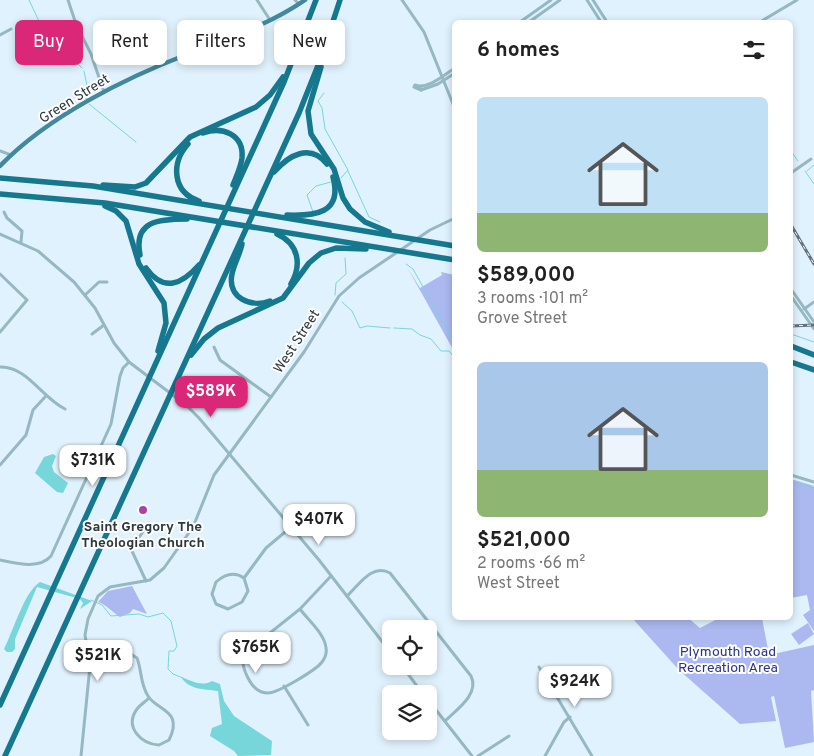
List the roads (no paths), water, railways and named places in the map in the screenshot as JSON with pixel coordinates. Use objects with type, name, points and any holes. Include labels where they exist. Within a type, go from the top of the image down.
[{"type":"highway","points":[[309,20],[316,0]]},
{"type":"highway","points":[[333,20],[340,0]]},
{"type":"highway","points":[[0,178],[131,187],[146,183],[192,135],[250,110],[265,100],[280,83],[290,65]]},
{"type":"highway","points":[[0,705],[291,65]]},
{"type":"highway","points":[[5,756],[270,177],[309,90],[318,65]]},
{"type":"highway","points":[[320,65],[308,111],[311,134],[333,168],[343,198],[351,211],[367,223],[400,236]]},
{"type":"highway","points":[[217,206],[187,195],[179,186],[176,172],[181,153],[189,142],[201,134],[218,130],[233,135],[242,152],[241,163],[227,207]]},
{"type":"highway","points":[[262,214],[316,214],[328,207],[334,194],[334,182],[330,170],[322,159],[312,153],[301,152],[291,156],[270,177]]},
{"type":"highway","points":[[57,182],[217,206],[452,245]]},
{"type":"highway","points":[[0,194],[71,199],[452,260]]},
{"type":"highway","points":[[71,199],[107,206],[122,216],[130,230],[139,264],[163,302],[166,323],[151,374]]},
{"type":"highway","points":[[203,259],[182,280],[174,283],[163,283],[152,276],[144,265],[139,252],[139,239],[148,226],[160,219],[211,220]]},
{"type":"highway","points":[[245,232],[233,272],[232,285],[236,294],[244,302],[266,303],[281,295],[290,285],[296,271],[298,258],[294,246],[285,238],[256,228]]},
{"type":"highway","points":[[184,364],[204,339],[216,329],[283,298],[309,263],[321,253],[340,248],[396,251]]},
{"type":"highway","points":[[793,347],[814,355]]},
{"type":"highway","points":[[793,363],[814,370]]},
{"type":"main road","name":"Green Street","points":[[0,166],[34,137],[127,78],[270,21],[297,2],[304,0]]},
{"type":"street","points":[[68,0],[76,24],[91,54],[104,92]]},
{"type":"street","points":[[257,0],[270,21]]},
{"type":"street","points":[[402,0],[424,32],[452,101]]},
{"type":"street","points":[[523,20],[551,0]]},
{"type":"street","points":[[532,20],[560,0]]},
{"type":"street","points":[[593,0],[606,20]]},
{"type":"street","points":[[763,20],[791,1],[797,0]]},
{"type":"street","points":[[587,1],[600,20]]},
{"type":"street","points":[[0,35],[11,29]]},
{"type":"street","points":[[452,70],[421,88],[444,81],[452,75]]},
{"type":"street","points":[[0,151],[11,155]]},
{"type":"street","points":[[793,172],[811,159]]},
{"type":"street","points":[[4,212],[7,218],[22,231],[21,242]]},
{"type":"street","name":"West Street","points":[[81,756],[89,673],[89,657],[85,635],[96,599],[110,587],[146,581],[159,574],[187,536],[196,520],[211,481],[304,352],[339,296],[353,283],[430,230],[452,219]]},
{"type":"street","points":[[0,234],[21,242],[45,256],[85,295],[129,362],[199,418],[291,527],[382,641]]},
{"type":"street","points":[[0,274],[27,300],[0,332]]},
{"type":"street","points":[[85,295],[99,282],[106,282]]},
{"type":"street","points":[[793,292],[813,326]]},
{"type":"street","points":[[793,298],[803,310]]},
{"type":"street","points":[[803,310],[814,302]]},
{"type":"street","points":[[92,334],[104,325]]},
{"type":"street","points":[[214,347],[220,360],[271,396]]},
{"type":"street","points":[[0,560],[33,565],[45,561],[51,556],[112,424],[120,376],[123,368],[129,362]]},
{"type":"street","points":[[0,367],[9,366],[17,370],[45,397],[65,410]]},
{"type":"street","points":[[0,464],[26,434],[33,410],[45,397]]},
{"type":"street","points":[[793,476],[814,482]]},
{"type":"street","points":[[146,581],[131,549],[149,523]]},
{"type":"street","points":[[244,578],[267,547],[291,527]]},
{"type":"street","points":[[347,596],[372,572],[380,570],[388,572],[471,676],[474,686],[472,693],[444,721]]},
{"type":"street","points":[[232,573],[244,578],[248,591],[242,602],[228,609],[216,604],[212,592],[218,580],[232,573]]},
{"type":"street","points":[[300,609],[324,641],[326,654],[319,665],[271,693],[257,690],[245,672],[243,660],[249,649],[300,609],[331,576]]},
{"type":"street","points":[[89,657],[126,651],[137,658],[141,681],[148,698],[168,711],[173,726],[169,740],[159,745],[143,741],[134,732],[133,727],[137,709],[148,698]]},
{"type":"street","points":[[539,667],[592,756]]},
{"type":"street","points":[[284,686],[308,725]]},
{"type":"street","points":[[437,712],[472,756]]},
{"type":"street","points":[[545,756],[564,721],[570,717]]},
{"type":"street","points":[[478,756],[509,736]]},
{"type":"waterway","points":[[29,0],[46,36],[52,38],[82,68]]},
{"type":"waterway","points":[[84,71],[88,90],[86,99]]},
{"type":"waterway","points":[[324,93],[318,101],[322,108],[325,129],[348,170],[341,178]]},
{"type":"waterway","points":[[89,104],[136,142]]},
{"type":"waterway","points":[[793,154],[798,161]]},
{"type":"waterway","points":[[807,171],[814,165]]},
{"type":"waterway","points":[[348,171],[369,217],[380,222]]},
{"type":"waterway","points":[[805,171],[814,184]]},
{"type":"waterway","points":[[313,212],[307,195],[316,186],[331,182]]},
{"type":"waterway","points":[[335,295],[336,283],[346,274],[345,258]]},
{"type":"waterway","points":[[406,264],[413,269],[452,339]]},
{"type":"waterway","points":[[342,302],[352,311],[360,328],[367,326],[390,328]]},
{"type":"waterway","points":[[394,328],[412,329],[420,335],[431,339],[441,351],[449,351],[452,354]]},
{"type":"waterway","points":[[793,335],[814,342]]},
{"type":"waterway","points":[[793,483],[814,488]]},
{"type":"waterway","points":[[91,600],[102,605],[111,616],[139,614],[148,617],[163,613],[171,621],[177,646],[174,651],[169,651],[168,669],[173,674],[183,678]]},
{"type":"railway","points":[[793,228],[814,264]]},
{"type":"railway","points":[[793,326],[814,325]]},
{"type":"place","name":"Saint Gregory The Theologian Church","points":[[143,510]]},
{"type":"park label","name":"Plymouth Road Recreation Area","points":[[728,660]]}]
